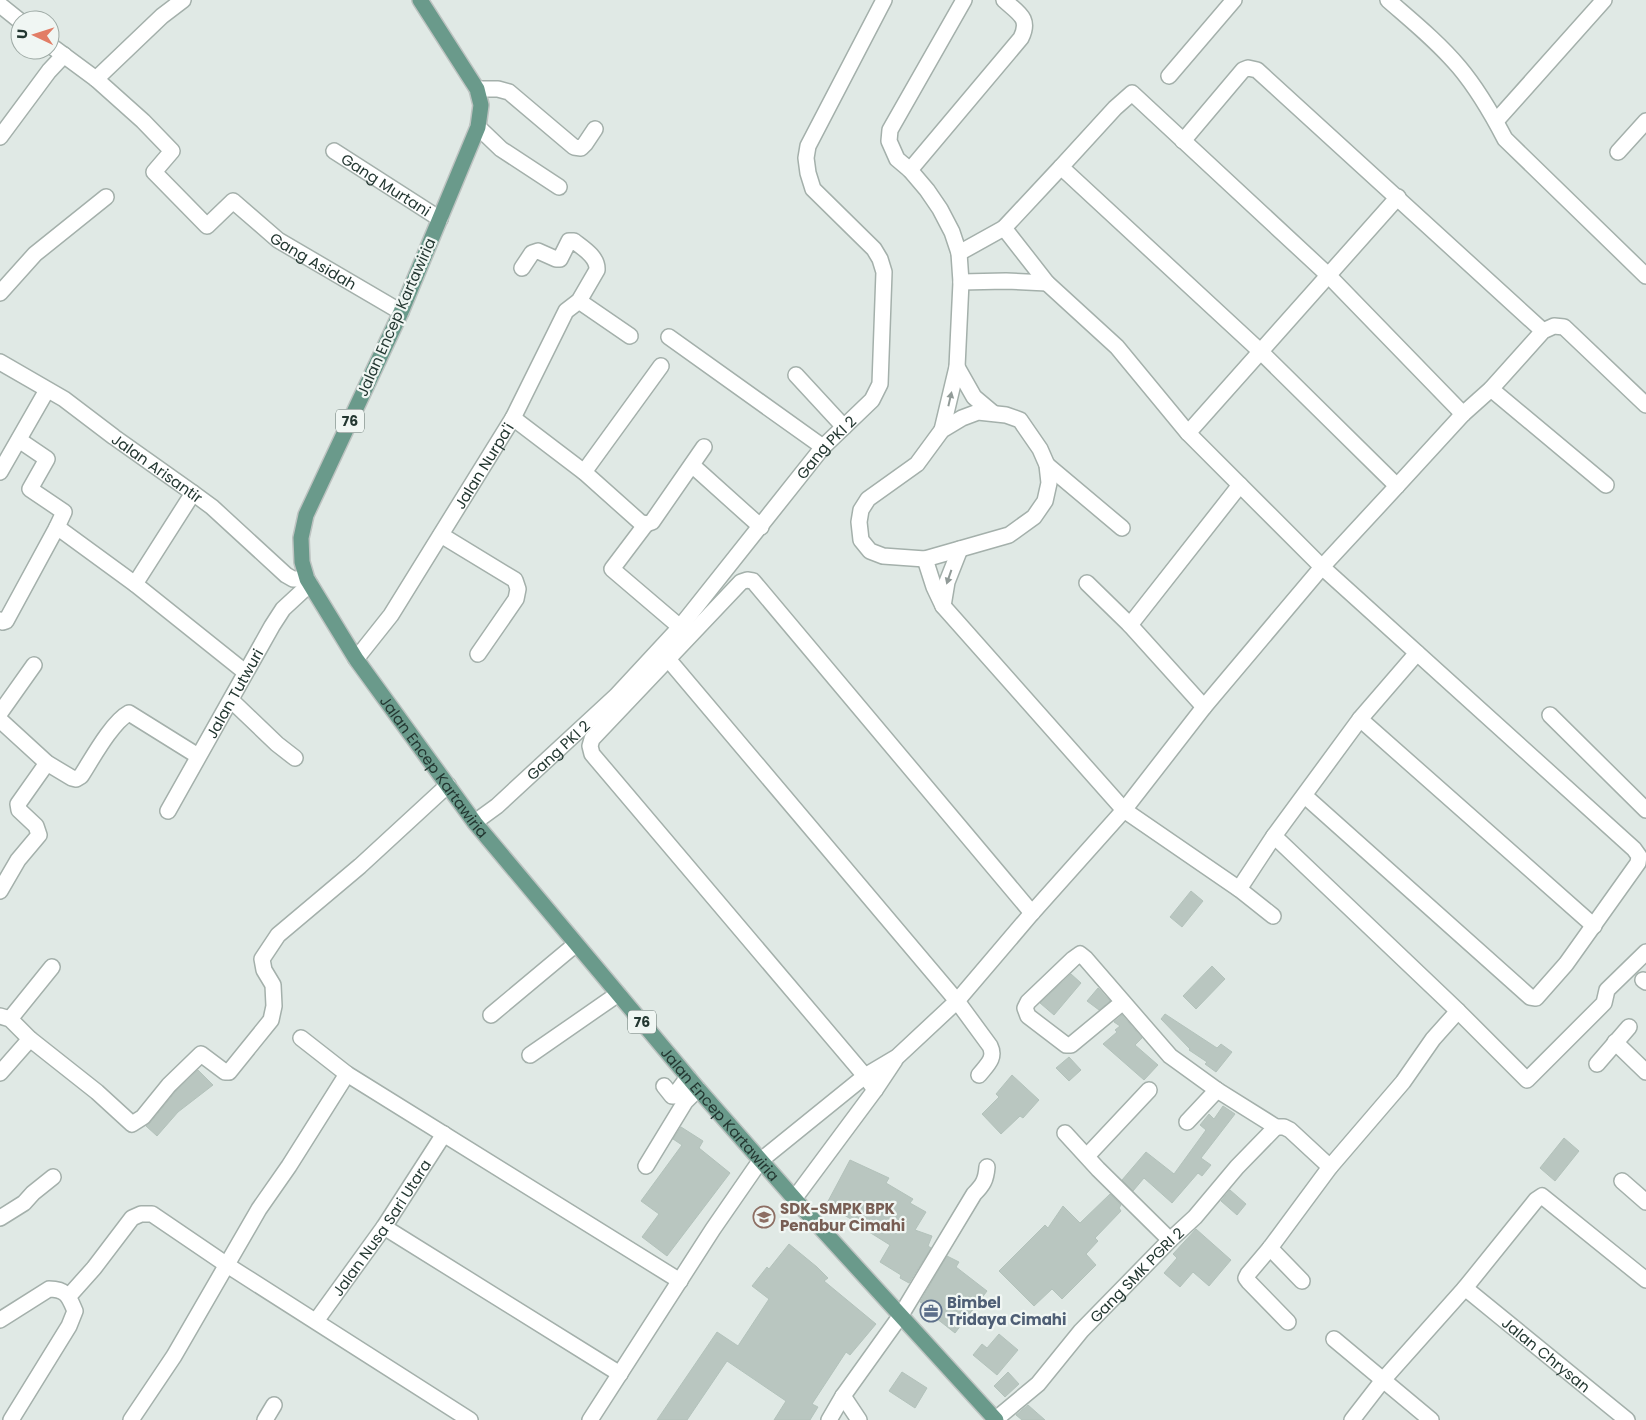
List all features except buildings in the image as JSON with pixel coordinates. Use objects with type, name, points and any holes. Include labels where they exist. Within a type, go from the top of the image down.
[{"type":"main road","name":"Jalan Encep Kartawiria","points":[[420,0],[477,89],[481,105],[478,127],[401,312],[306,515],[300,538],[302,562],[308,582],[356,659],[477,825],[760,1161],[996,1420]]},
{"type":"street","points":[[60,52],[96,79],[162,16],[183,0]]},
{"type":"street","name":"Gang PKI 2","points":[[477,825],[616,696],[680,627],[823,447],[872,400],[880,384],[884,272],[880,259],[874,248],[813,189],[806,158],[808,146],[884,0]]},
{"type":"street","points":[[942,430],[957,367],[961,282],[959,253],[952,232],[940,209],[927,190],[898,159],[889,141],[890,130],[964,0]]},
{"type":"street","points":[[910,170],[1021,38],[1026,29],[1023,17],[1004,0]]},
{"type":"street","points":[[1170,76],[1234,0]]},
{"type":"street","points":[[1388,0],[1438,45],[1459,67],[1496,121],[1505,139],[1646,276]]},
{"type":"street","points":[[1496,121],[1604,0]]},
{"type":"street","points":[[0,5],[10,13]]},
{"type":"street","points":[[0,137],[49,71],[64,55]]},
{"type":"street","points":[[1182,141],[1243,70],[1248,68],[1257,70],[1543,330]]},
{"type":"street","name":"Gang Asidah","points":[[96,79],[172,151],[154,172],[207,226],[233,200],[278,240],[401,312]]},
{"type":"street","points":[[477,89],[498,88],[509,92],[574,147],[581,148],[595,129]]},
{"type":"street","points":[[959,253],[1004,228],[1132,93],[1328,275],[1462,414]]},
{"type":"street","points":[[1618,152],[1646,121]]},
{"type":"street","points":[[478,127],[501,148],[559,187]]},
{"type":"street","name":"Gang Murtani","points":[[334,151],[440,219]]},
{"type":"street","points":[[1061,167],[1260,351],[1397,486]]},
{"type":"street","points":[[0,293],[36,254],[106,197]]},
{"type":"street","points":[[1188,433],[1398,197]]},
{"type":"street","points":[[1004,228],[1047,283],[1117,347],[1188,433],[1322,567],[1634,849],[1638,856],[1638,863],[1566,964],[1536,998],[1530,997],[1305,796]]},
{"type":"street","name":"Jalan Nurpa'i","points":[[356,659],[391,615],[513,418],[566,311],[579,301],[597,270],[597,265],[594,258],[571,240],[560,259],[538,251],[532,253],[522,268]]},
{"type":"street","points":[[961,282],[1006,281],[1047,283]]},
{"type":"street","points":[[579,301],[630,336]]},
{"type":"street","points":[[590,1420],[713,1229],[760,1161],[865,1076],[897,1057],[957,1001],[1124,810],[1204,707],[1322,567],[1462,414],[1491,389],[1543,330],[1554,326],[1564,327],[1646,405]]},
{"type":"street","points":[[670,337],[823,447]]},
{"type":"street","name":"Jalan Arisantir","points":[[0,362],[64,399],[212,507],[279,570],[293,579],[308,582]]},
{"type":"street","points":[[584,472],[661,366]]},
{"type":"street","points":[[957,367],[974,397],[993,413]]},
{"type":"street","points":[[796,375],[844,427]]},
{"type":"street","points":[[1491,389],[1606,485]]},
{"type":"street","points":[[0,472],[47,390]]},
{"type":"street","points":[[978,412],[1006,415],[1020,420],[1040,449],[1047,465],[1049,484],[1045,501],[1034,517],[1009,535],[925,558],[883,556],[870,551],[861,540],[859,522],[861,510],[868,499],[917,464],[942,430],[962,418],[978,412]]},
{"type":"street","points":[[513,418],[584,472],[640,522],[646,524]]},
{"type":"street","points":[[0,620],[6,621],[64,512],[30,489],[47,459],[19,440]]},
{"type":"street","points":[[680,627],[612,569],[646,524],[652,522],[704,447]]},
{"type":"street","points":[[692,465],[761,526]]},
{"type":"street","points":[[1047,465],[1122,528]]},
{"type":"street","points":[[1130,626],[1240,485]]},
{"type":"street","points":[[135,584],[193,493]]},
{"type":"street","points":[[57,527],[135,584],[245,672]]},
{"type":"street","points":[[441,535],[515,580],[518,589],[516,599],[478,654]]},
{"type":"street","points":[[943,606],[947,582],[960,549]]},
{"type":"street","points":[[925,558],[943,606],[1124,810],[1272,916]]},
{"type":"street","points":[[875,1090],[592,754],[590,746],[592,739],[741,582],[753,581],[1032,913]]},
{"type":"street","name":"Jalan Tutwuri","points":[[168,811],[272,626],[283,609],[308,582]]},
{"type":"street","points":[[1087,584],[1130,626],[1204,707]]},
{"type":"street","points":[[1238,890],[1274,836],[1360,720],[1418,653]]},
{"type":"street","points":[[668,659],[957,1001],[993,1052],[993,1057],[979,1075]]},
{"type":"street","points":[[0,713],[34,665]]},
{"type":"street","points":[[231,700],[277,744],[295,758]]},
{"type":"street","points":[[0,720],[47,762],[76,779],[81,776],[123,716],[128,713],[198,756]]},
{"type":"street","points":[[1550,715],[1645,810]]},
{"type":"street","points":[[1360,720],[1594,926]]},
{"type":"street","points":[[0,892],[18,860],[39,835],[36,826],[19,810],[18,804],[47,762]]},
{"type":"street","points":[[52,967],[5,1017],[97,1092],[132,1124],[143,1117],[169,1085],[201,1054],[225,1072],[229,1072],[271,1020],[274,1006],[273,985],[264,970],[262,959],[278,935],[360,866],[448,785]]},
{"type":"street","points":[[1274,836],[1458,1010],[1527,1080],[1604,1003],[1608,990],[1646,952]]},
{"type":"street","points":[[491,1015],[576,944]]},
{"type":"street","points":[[1123,1002],[1071,1045],[1066,1045],[1028,1016],[1025,1008],[1028,1002],[1080,954],[1085,958],[1170,1056],[1217,1090],[1276,1128],[1290,1130],[1330,1167]]},
{"type":"street","points":[[530,1055],[618,994]]},
{"type":"street","points":[[1288,1322],[1246,1278],[1248,1274],[1270,1248],[1330,1167],[1403,1082],[1433,1039],[1458,1010]]},
{"type":"street","points":[[1597,1064],[1629,1026]]},
{"type":"street","points":[[300,1038],[347,1074],[680,1281]]},
{"type":"street","points":[[0,1073],[30,1039]]},
{"type":"street","points":[[1615,1042],[1646,1072]]},
{"type":"street","points":[[794,1199],[875,1090],[897,1057]]},
{"type":"street","points":[[131,1420],[174,1356],[259,1210],[347,1074]]},
{"type":"street","points":[[664,1086],[674,1096],[688,1077]]},
{"type":"street","points":[[646,1166],[685,1102],[698,1089]]},
{"type":"street","points":[[1087,1156],[1148,1090]]},
{"type":"street","points":[[1187,1122],[1217,1090]]},
{"type":"street","name":"Gang SMK PGRI 2","points":[[996,1420],[1038,1384],[1081,1331],[1195,1216],[1237,1167],[1276,1128]]},
{"type":"street","points":[[1065,1133],[1098,1169],[1170,1240]]},
{"type":"street","name":"Jalan Nusa Sari Utara","points":[[316,1321],[384,1226],[444,1134]]},
{"type":"street","points":[[829,1420],[842,1396],[901,1315],[974,1194],[982,1186],[986,1177],[987,1167]]},
{"type":"street","points":[[0,1218],[24,1203],[53,1177]]},
{"type":"street","points":[[1622,1181],[1646,1202]]},
{"type":"street","points":[[1352,1420],[1383,1380],[1465,1288],[1536,1200],[1542,1196],[1646,1280]]},
{"type":"street","points":[[69,1296],[94,1268],[132,1218],[141,1214],[152,1214],[227,1265],[470,1420]]},
{"type":"street","points":[[384,1226],[620,1374]]},
{"type":"street","points":[[1270,1248],[1302,1281]]},
{"type":"street","name":"Jalan Chrysan","points":[[1465,1288],[1627,1420]]},
{"type":"street","points":[[0,1320],[49,1289],[58,1289],[69,1296],[74,1312],[69,1326],[11,1420]]},
{"type":"street","points":[[1334,1340],[1431,1420]]},
{"type":"street","points":[[842,1396],[859,1420]]},
{"type":"street","points":[[265,1420],[274,1405]]},
{"type":"place","name":"SDK-SMPK BPK Penabur Cimahi","points":[[764,1217]]},
{"type":"place","name":"Bimbel Tridaya Cimahi","points":[[931,1311]]}]
